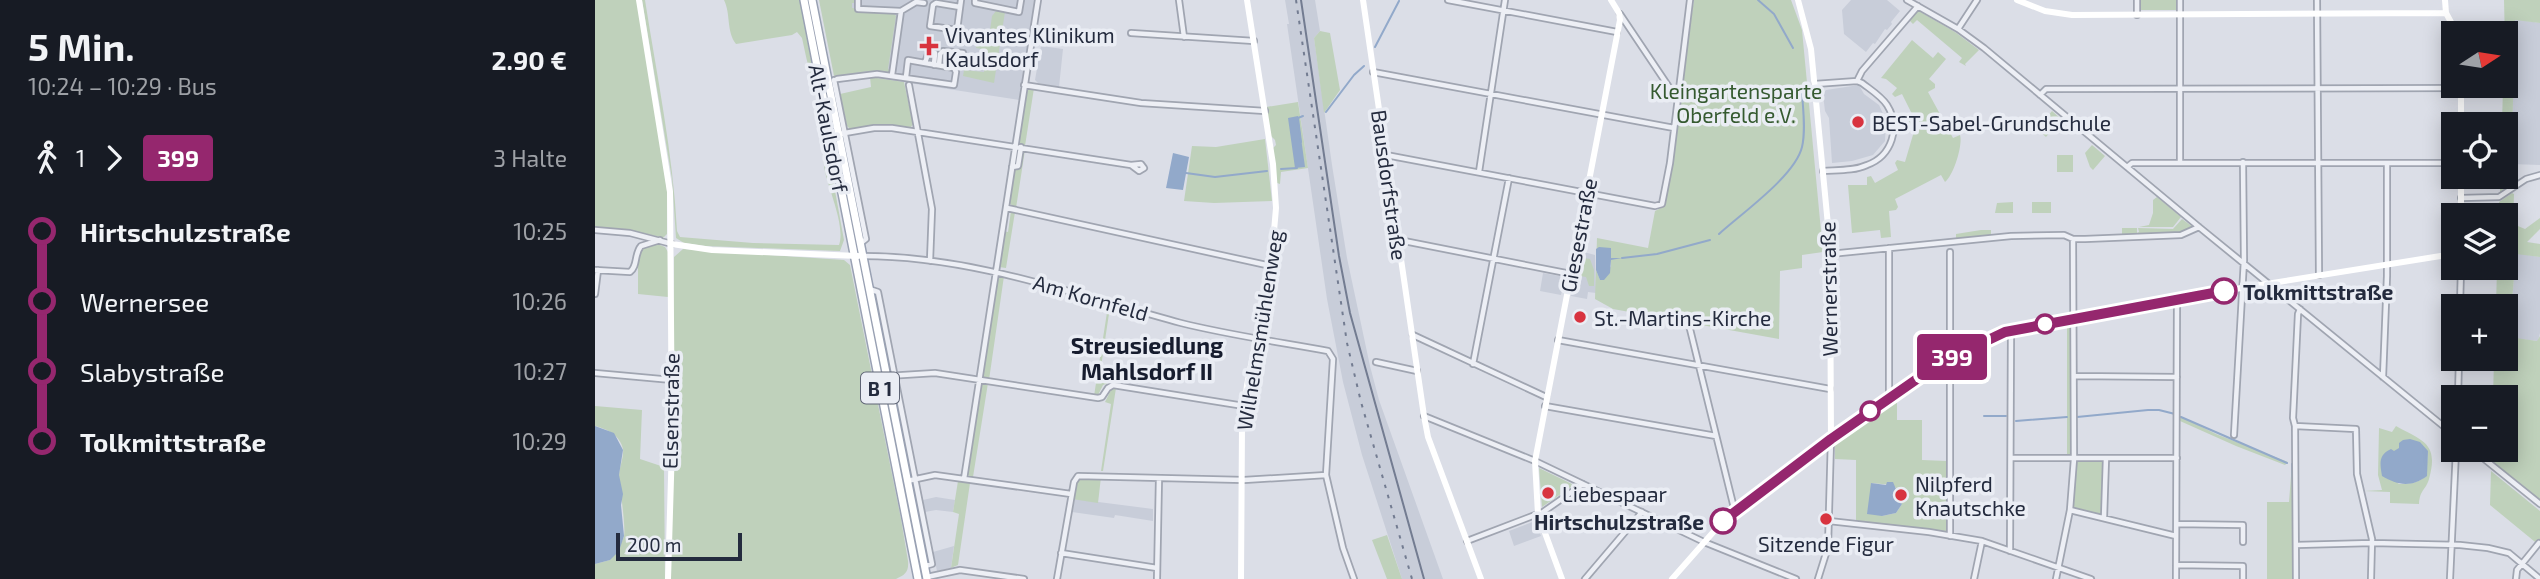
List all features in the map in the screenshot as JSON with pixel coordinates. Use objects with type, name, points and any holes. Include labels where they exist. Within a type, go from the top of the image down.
[{"type":"main road","name":"Alt-Kaulsdorf","points":[[804,0],[853,256]]},
{"type":"main road","name":"Alt-Kaulsdorf","points":[[812,0],[842,134],[863,256]]},
{"type":"main road","name":"B 1","points":[[853,256],[924,579]]},
{"type":"main road","name":"B 1","points":[[863,256],[891,376],[911,480],[924,579]]},
{"type":"street","name":"Elsenstraße","points":[[639,0],[668,176],[672,244],[668,579]]},
{"type":"street","points":[[859,0],[858,9],[901,11],[916,2],[960,7]]},
{"type":"street","points":[[933,5],[930,26],[957,30],[961,0]]},
{"type":"street","points":[[975,0],[975,3],[1000,3],[999,9],[1019,12],[1021,0]]},
{"type":"street","points":[[964,479],[1038,0]]},
{"type":"street","points":[[1179,0],[1184,37]]},
{"type":"street","name":"Wilhelmsmühlenweg","points":[[1241,579],[1244,407],[1271,266],[1276,194],[1247,0]]},
{"type":"street","name":"Bausdorfstraße","points":[[1363,0],[1428,437],[1482,579]]},
{"type":"street","points":[[1448,0],[1617,32]]},
{"type":"street","points":[[1479,173],[1505,0]]},
{"type":"street","points":[[1611,0],[1673,93],[1678,93]]},
{"type":"street","points":[[1385,155],[1655,206],[1662,204],[1690,0]]},
{"type":"street","name":"Wernerstraße","points":[[1798,0],[1808,32],[1815,85],[1830,254],[1829,521],[1828,547],[1818,579]]},
{"type":"street","points":[[1907,0],[1958,29],[2441,424]]},
{"type":"street","points":[[1958,29],[1976,0]]},
{"type":"street","points":[[2017,0],[2036,9],[2063,15],[2446,13]]},
{"type":"street","points":[[2137,0],[2137,15]]},
{"type":"street","points":[[2180,0],[2180,163]]},
{"type":"street","points":[[2317,0],[2319,275]]},
{"type":"street","points":[[2445,0],[2446,13],[2450,21]]},
{"type":"street","points":[[1857,81],[1918,6]]},
{"type":"street","points":[[901,11],[892,75],[906,78],[954,85],[956,72],[954,68],[908,60],[906,78]]},
{"type":"street","name":"Giesestraße","points":[[1562,579],[1538,514],[1535,461],[1619,13]]},
{"type":"street","points":[[1131,33],[1254,41]]},
{"type":"street","points":[[925,63],[927,52],[932,50],[936,54],[936,65]]},
{"type":"street","points":[[936,65],[943,51],[963,53]]},
{"type":"street","points":[[1373,72],[1674,128]]},
{"type":"street","name":"Alt-Kaulsdorf","points":[[842,134],[836,80],[867,75],[892,75]]},
{"type":"street","points":[[1815,85],[1857,81],[1887,105],[1894,126],[1890,147],[1876,162],[1866,166],[1823,171]]},
{"type":"street","points":[[909,85],[932,209],[930,261]]},
{"type":"street","points":[[1024,85],[1141,103],[1265,111]]},
{"type":"street","points":[[2040,95],[2046,89],[2441,87]]},
{"type":"street","points":[[842,134],[874,128],[917,131],[1131,165]]},
{"type":"street","points":[[2234,435],[2243,264],[2243,162]]},
{"type":"street","points":[[2127,167],[2131,163],[2441,163]]},
{"type":"street","points":[[2383,377],[2387,163]]},
{"type":"street","points":[[2461,198],[2499,197],[2526,178],[2540,175]]},
{"type":"street","points":[[1473,364],[1509,178]]},
{"type":"street","points":[[2461,189],[2461,203]]},
{"type":"street","points":[[1007,208],[1271,266]]},
{"type":"street","points":[[1830,254],[2011,236],[2064,234],[2073,239],[2181,235],[2199,227]]},
{"type":"street","points":[[595,230],[619,231],[672,244]]},
{"type":"street","points":[[2056,579],[2070,510],[2074,459],[2073,239]]},
{"type":"street","points":[[595,294],[597,270],[630,272],[635,267],[636,253],[641,246],[660,240]]},
{"type":"street","points":[[1398,240],[1570,274]]},
{"type":"street","name":"Am Kornfeld","points":[[672,244],[712,250],[930,261],[997,271],[1187,324],[1328,351],[1333,359],[1326,475]]},
{"type":"street","points":[[1889,248],[1889,392],[1892,396]]},
{"type":"street","points":[[1950,252],[1950,536]]},
{"type":"street","points":[[1672,579],[1723,521],[1831,439],[1950,358],[2010,330],[2241,288],[2441,256]]},
{"type":"street","points":[[2176,579],[2177,300]]},
{"type":"street","points":[[2297,579],[2293,414],[2298,314],[2301,309]]},
{"type":"street","points":[[1689,326],[1733,504],[1737,510]]},
{"type":"street","points":[[2010,330],[2010,551]]},
{"type":"street","points":[[1412,335],[1546,397]]},
{"type":"street","points":[[1558,339],[1830,388]]},
{"type":"street","points":[[1376,362],[1417,371]]},
{"type":"street","points":[[595,373],[672,380]]},
{"type":"street","points":[[891,376],[935,373],[1098,398],[1113,386],[1244,407]]},
{"type":"street","points":[[2074,376],[2177,377]]},
{"type":"street","points":[[1545,406],[1716,436]]},
{"type":"street","points":[[1424,416],[1535,461],[1704,542],[1797,579]]},
{"type":"street","points":[[2295,426],[2356,429],[2357,474],[2372,543],[2371,579]]},
{"type":"street","points":[[2011,458],[2177,458]]},
{"type":"street","points":[[2104,518],[2106,458]]},
{"type":"street","points":[[2450,579],[2455,462]]},
{"type":"street","points":[[2488,462],[2540,504]]},
{"type":"street","points":[[911,480],[935,475],[1071,494]]},
{"type":"street","points":[[1057,579],[1071,494],[1075,478],[1081,475],[1241,480],[1326,475],[1343,548],[1354,579]]},
{"type":"street","points":[[1157,579],[1159,478]]},
{"type":"street","points":[[1467,541],[1538,514],[1583,484]]},
{"type":"street","points":[[2070,510],[2176,536]]},
{"type":"street","points":[[1585,579],[1642,512]]},
{"type":"street","points":[[1829,521],[1982,541],[2091,579]]},
{"type":"street","points":[[2177,524],[2243,525],[2243,542]]},
{"type":"street","points":[[1974,579],[1982,541]]},
{"type":"street","points":[[2297,545],[2372,543],[2488,548],[2505,552],[2540,579]]},
{"type":"street","points":[[2516,579],[2517,570],[2539,543]]},
{"type":"street","points":[[1061,553],[1157,568]]},
{"type":"street","points":[[2176,565],[2243,566],[2243,579]]},
{"type":"street","points":[[924,579],[960,570],[1024,579]]},
{"type":"shaded area","name":"Vivantes Klinikum Kaulsdorf","points":[[821,0],[1035,0],[1019,100],[870,77],[838,83]]},
{"type":"shaded area","points":[[1285,0],[1315,0],[1320,31],[1314,38],[1332,165],[1347,258],[1370,366],[1379,400],[1443,579],[1402,579],[1362,455],[1343,382],[1327,299]]},
{"type":"shaded area","points":[[1851,0],[1887,0],[1900,11],[1892,24],[1866,52],[1844,34],[1842,10]]},
{"type":"shaded area","points":[[2515,19],[2540,23],[2540,165],[2518,164],[2518,112],[2512,112],[2513,98],[2518,98],[2518,21]]},
{"type":"shaded area","points":[[1041,46],[1063,49],[1059,87],[1035,80]]},
{"type":"shaded area","name":"BEST-Sabel-Grundschule","points":[[1859,85],[1864,94],[1879,105],[1886,120],[1885,141],[1873,155],[1832,163],[1829,118],[1825,111],[1823,94],[1826,90]]},
{"type":"shaded area","points":[[1580,251],[1595,255],[1596,293],[1588,292],[1587,299],[1571,296]]},
{"type":"shaded area","points":[[2518,253],[2540,257],[2538,341],[2518,339],[2518,294],[2513,294],[2514,280],[2518,280]]},
{"type":"shaded area","points":[[1543,273],[1565,277],[1561,295],[1540,291]]},
{"type":"shaded area","points":[[936,497],[955,500],[953,512],[925,512],[923,500]]},
{"type":"shaded area","points":[[1075,499],[1153,509],[1153,521],[1072,512]]},
{"type":"shaded area","points":[[1535,521],[1541,536],[1514,546],[1509,531]]},
{"type":"shaded area","points":[[954,546],[951,568],[937,571],[933,552]]},
{"type":"green space","points":[[595,0],[637,0],[667,191],[667,234],[663,238],[629,230],[595,228]]},
{"type":"green space","points":[[642,0],[645,0],[664,115],[672,173],[677,231],[680,237],[753,243],[839,245],[840,227],[824,166],[820,117],[802,38],[797,32],[736,44],[731,34],[724,0],[800,0],[844,240],[840,251],[705,246],[684,243],[676,238],[672,179]]},
{"type":"green space","points":[[819,0],[857,0],[852,3],[852,8],[892,12],[896,16],[888,69],[890,73],[869,71],[834,76]]},
{"type":"green space","name":"Kleingartensparte Oberfeld e.V.","points":[[1694,0],[1791,0],[1802,30],[1823,252],[1802,255],[1802,268],[1780,271],[1779,339],[1613,309],[1595,299],[1596,268],[1600,280],[1604,279],[1611,266],[1610,248],[1597,249],[1597,238],[1648,248],[1655,211],[1663,207]]},
{"type":"green space","points":[[2141,0],[2176,0],[2176,10],[2141,10]]},
{"type":"green space","points":[[2504,0],[2540,0],[2540,23],[2504,21]]},
{"type":"green space","points":[[1917,10],[1955,32],[1979,50],[1966,66],[1959,62],[1962,58],[1917,20],[1913,24],[1910,21]]},
{"type":"green space","points":[[996,11],[1005,12],[994,83],[963,76],[964,70],[984,72],[987,50],[976,48],[978,36],[989,38],[992,16]]},
{"type":"green space","points":[[1320,31],[1330,33],[1340,90],[1324,113],[1314,38]]},
{"type":"green space","points":[[1912,40],[1933,58],[1938,52],[1946,59],[1929,79],[1935,84],[1935,88],[1928,92],[1953,138],[1960,135],[1957,159],[1945,182],[1941,175],[1895,199],[1898,207],[1889,211],[1891,237],[1881,238],[1880,230],[1852,233],[1848,185],[1867,185],[1867,177],[1871,176],[1875,183],[1898,170],[1895,163],[1897,160],[1905,162],[1915,128],[1908,125],[1908,122],[1914,118],[1902,94],[1895,97],[1892,94],[1897,88],[1881,78]]},
{"type":"green space","points":[[870,77],[904,82],[913,124],[911,127],[881,125],[850,129],[847,126],[840,94],[871,87]]},
{"type":"green space","points":[[1027,88],[1034,88],[1025,146],[1018,144]]},
{"type":"green space","points":[[2503,98],[2513,98],[2513,112],[2502,112]]},
{"type":"green space","points":[[1298,102],[1308,168],[1281,172],[1280,184],[1277,183],[1273,148],[1276,145],[1271,136],[1266,107]]},
{"type":"green space","points":[[2052,111],[2061,119],[2046,137],[2037,129]]},
{"type":"green space","points":[[1265,139],[1272,201],[1184,201],[1192,146],[1216,147]]},
{"type":"green space","points":[[2092,145],[2105,156],[2093,170],[2085,153]]},
{"type":"green space","points":[[1023,150],[1016,208],[1009,203],[1013,169],[1019,170]]},
{"type":"green space","points":[[2057,155],[2073,155],[2073,172],[2057,172]]},
{"type":"green space","points":[[2512,193],[2514,194],[2514,203],[2499,202]]},
{"type":"green space","points":[[2157,197],[2181,217],[2173,227],[2139,227],[2149,225],[2153,200]]},
{"type":"green space","points":[[2013,202],[2013,213],[1995,213],[1997,203]]},
{"type":"green space","points":[[2032,202],[2051,202],[2051,213],[2032,213]]},
{"type":"green space","points":[[1011,211],[1015,212],[1006,268],[999,267],[1004,231],[1008,232]]},
{"type":"green space","points":[[2540,218],[2540,229],[2527,242],[2540,244],[2540,257],[2518,254],[2518,226],[2525,229]]},
{"type":"green space","points":[[2182,219],[2193,227],[2185,233],[2122,235],[2122,228],[2137,228],[2137,233],[2138,228],[2173,229]]},
{"type":"green space","points":[[1991,230],[1991,236],[1956,239],[1956,234]]},
{"type":"green space","points":[[655,243],[665,247],[668,252],[668,297],[638,294],[640,249]]},
{"type":"green space","points":[[683,249],[844,260],[850,265],[901,519],[908,561],[906,573],[902,576],[896,579],[671,579],[674,257]]},
{"type":"green space","points":[[1584,258],[1590,259],[1594,270],[1594,286],[1589,286],[1586,277],[1580,276]]},
{"type":"green space","points":[[860,264],[922,565],[858,265]]},
{"type":"green space","points":[[998,276],[1004,276],[989,380],[982,377]]},
{"type":"green space","points":[[2497,280],[2514,280],[2513,294],[2496,294]]},
{"type":"green space","points":[[1108,306],[1110,307],[1099,380],[1109,383],[1103,385],[1098,395],[1094,396]]},
{"type":"green space","points":[[2072,325],[2072,456],[2067,456],[2067,326]]},
{"type":"green space","points":[[2540,336],[2540,500],[2492,462],[2518,462],[2518,385],[2493,385],[2494,371],[2518,371],[2518,338],[2537,341]]},
{"type":"green space","points":[[893,377],[913,478],[910,478],[890,379]]},
{"type":"green space","points":[[981,382],[988,383],[973,477],[970,478],[967,473]]},
{"type":"green space","points":[[1116,388],[1101,471],[1111,404],[1105,402],[1111,390]]},
{"type":"green space","points":[[1897,399],[1897,420],[1922,420],[1922,460],[1947,461],[1945,533],[1856,522],[1856,460],[1835,459],[1835,444]],"holes":[[[1871,483],[1893,485],[1897,489],[1898,502],[1902,504],[1896,513],[1882,516]]]},
{"type":"green space","points":[[595,406],[642,410],[640,459],[664,467],[665,579],[595,579],[595,564],[610,560],[622,542],[624,517],[619,477],[623,449],[612,433],[595,426]]},
{"type":"green space","points":[[2180,416],[2216,434],[2288,462],[2285,465],[2236,446],[2180,421]]},
{"type":"green space","points":[[2396,426],[2421,440],[2430,450],[2432,467],[2419,504],[2390,503],[2390,492],[2364,491],[2382,490],[2378,475],[2379,428],[2392,432]],"holes":[[[2428,451],[2426,476],[2414,483],[2399,484],[2388,479],[2382,460],[2387,469],[2392,471],[2397,454]]]},
{"type":"green space","points":[[2105,460],[2104,515],[2075,509],[2075,461]]},
{"type":"green space","points":[[2292,463],[2295,579],[2267,579],[2267,502],[2289,502]]},
{"type":"green space","points":[[1539,468],[1574,485],[1542,507]]},
{"type":"green space","points":[[2491,471],[2540,511],[2540,546],[2490,505]]},
{"type":"green space","points":[[1083,477],[1101,477],[1098,503],[1072,499],[1076,481]]},
{"type":"green space","points":[[958,481],[970,483],[958,565],[951,568],[959,514],[953,512]]},
{"type":"green space","points":[[1387,535],[1402,579],[1387,579],[1372,540]]},
{"type":"water","points":[[1298,116],[1305,167],[1295,168],[1288,118]]},
{"type":"water","points":[[1173,153],[1189,157],[1183,190],[1166,188]]},
{"type":"water","points":[[1611,248],[1611,258],[1622,258],[1611,260],[1610,273],[1604,280],[1600,280],[1596,270],[1596,249]]},
{"type":"water","points":[[595,426],[614,433],[623,450],[619,475],[623,494],[621,505],[624,536],[619,551],[610,560],[595,564]]},
{"type":"water","points":[[2403,440],[2420,442],[2428,451],[2427,476],[2404,484],[2382,476],[2384,454],[2399,448],[2399,443]]},
{"type":"water","points":[[1887,482],[1893,482],[1896,489],[1900,489],[1896,497],[1902,504],[1896,513],[1882,516],[1867,514],[1871,483],[1886,485]]},
{"type":"waterway","points":[[1758,0],[1774,14],[1793,48]]},
{"type":"waterway","points":[[1375,47],[1399,1]]},
{"type":"waterway","points":[[1326,112],[1364,66]]},
{"type":"waterway","points":[[1719,234],[1779,182],[1797,158],[1804,134],[1802,92]]},
{"type":"waterway","points":[[1301,142],[1298,118],[1303,116]]},
{"type":"waterway","points":[[1281,169],[1297,168]]},
{"type":"waterway","points":[[1186,173],[1215,177],[1267,171]]},
{"type":"waterway","points":[[1622,258],[1657,254],[1710,240]]},
{"type":"waterway","points":[[2077,417],[2148,410],[2175,414]]},
{"type":"waterway","points":[[1984,416],[2006,416]]},
{"type":"waterway","points":[[2016,421],[2067,417]]},
{"type":"waterway","points":[[2181,417],[2287,463]]},
{"type":"waterway","points":[[2292,464],[2293,487]]},
{"type":"waterway","points":[[2293,525],[2293,543]]},
{"type":"waterway","points":[[2293,545],[2293,579]]},
{"type":"tram line","points":[[1301,0],[1350,313],[1424,579]]},
{"type":"railway","points":[[1296,0],[1347,343],[1361,402],[1412,579]]},
{"type":"bus line","name":"399","points":[[1723,521],[1831,439],[1940,363],[2005,332],[2224,291]]},
{"type":"place","name":"Vivantes Klinikum Kaulsdorf","points":[[929,46]]},
{"type":"place","name":"BEST-Sabel-Grundschule","points":[[1858,122]]},
{"type":"place","name":"Tolkmittstraße","points":[[2224,291]]},
{"type":"place","name":"St.-Martins-Kirche","points":[[1580,317]]},
{"type":"place","name":"Liebespaar","points":[[1548,493]]},
{"type":"place","name":"Nilpferd Knautschke","points":[[1901,495]]},
{"type":"place","name":"Sitzende Figur","points":[[1826,519]]},
{"type":"place","name":"Hirtschulzstraße","points":[[1723,521]]},
{"type":"district","name":"Streusiedlung Mahlsdorf II","points":[[1147,358]]}]
